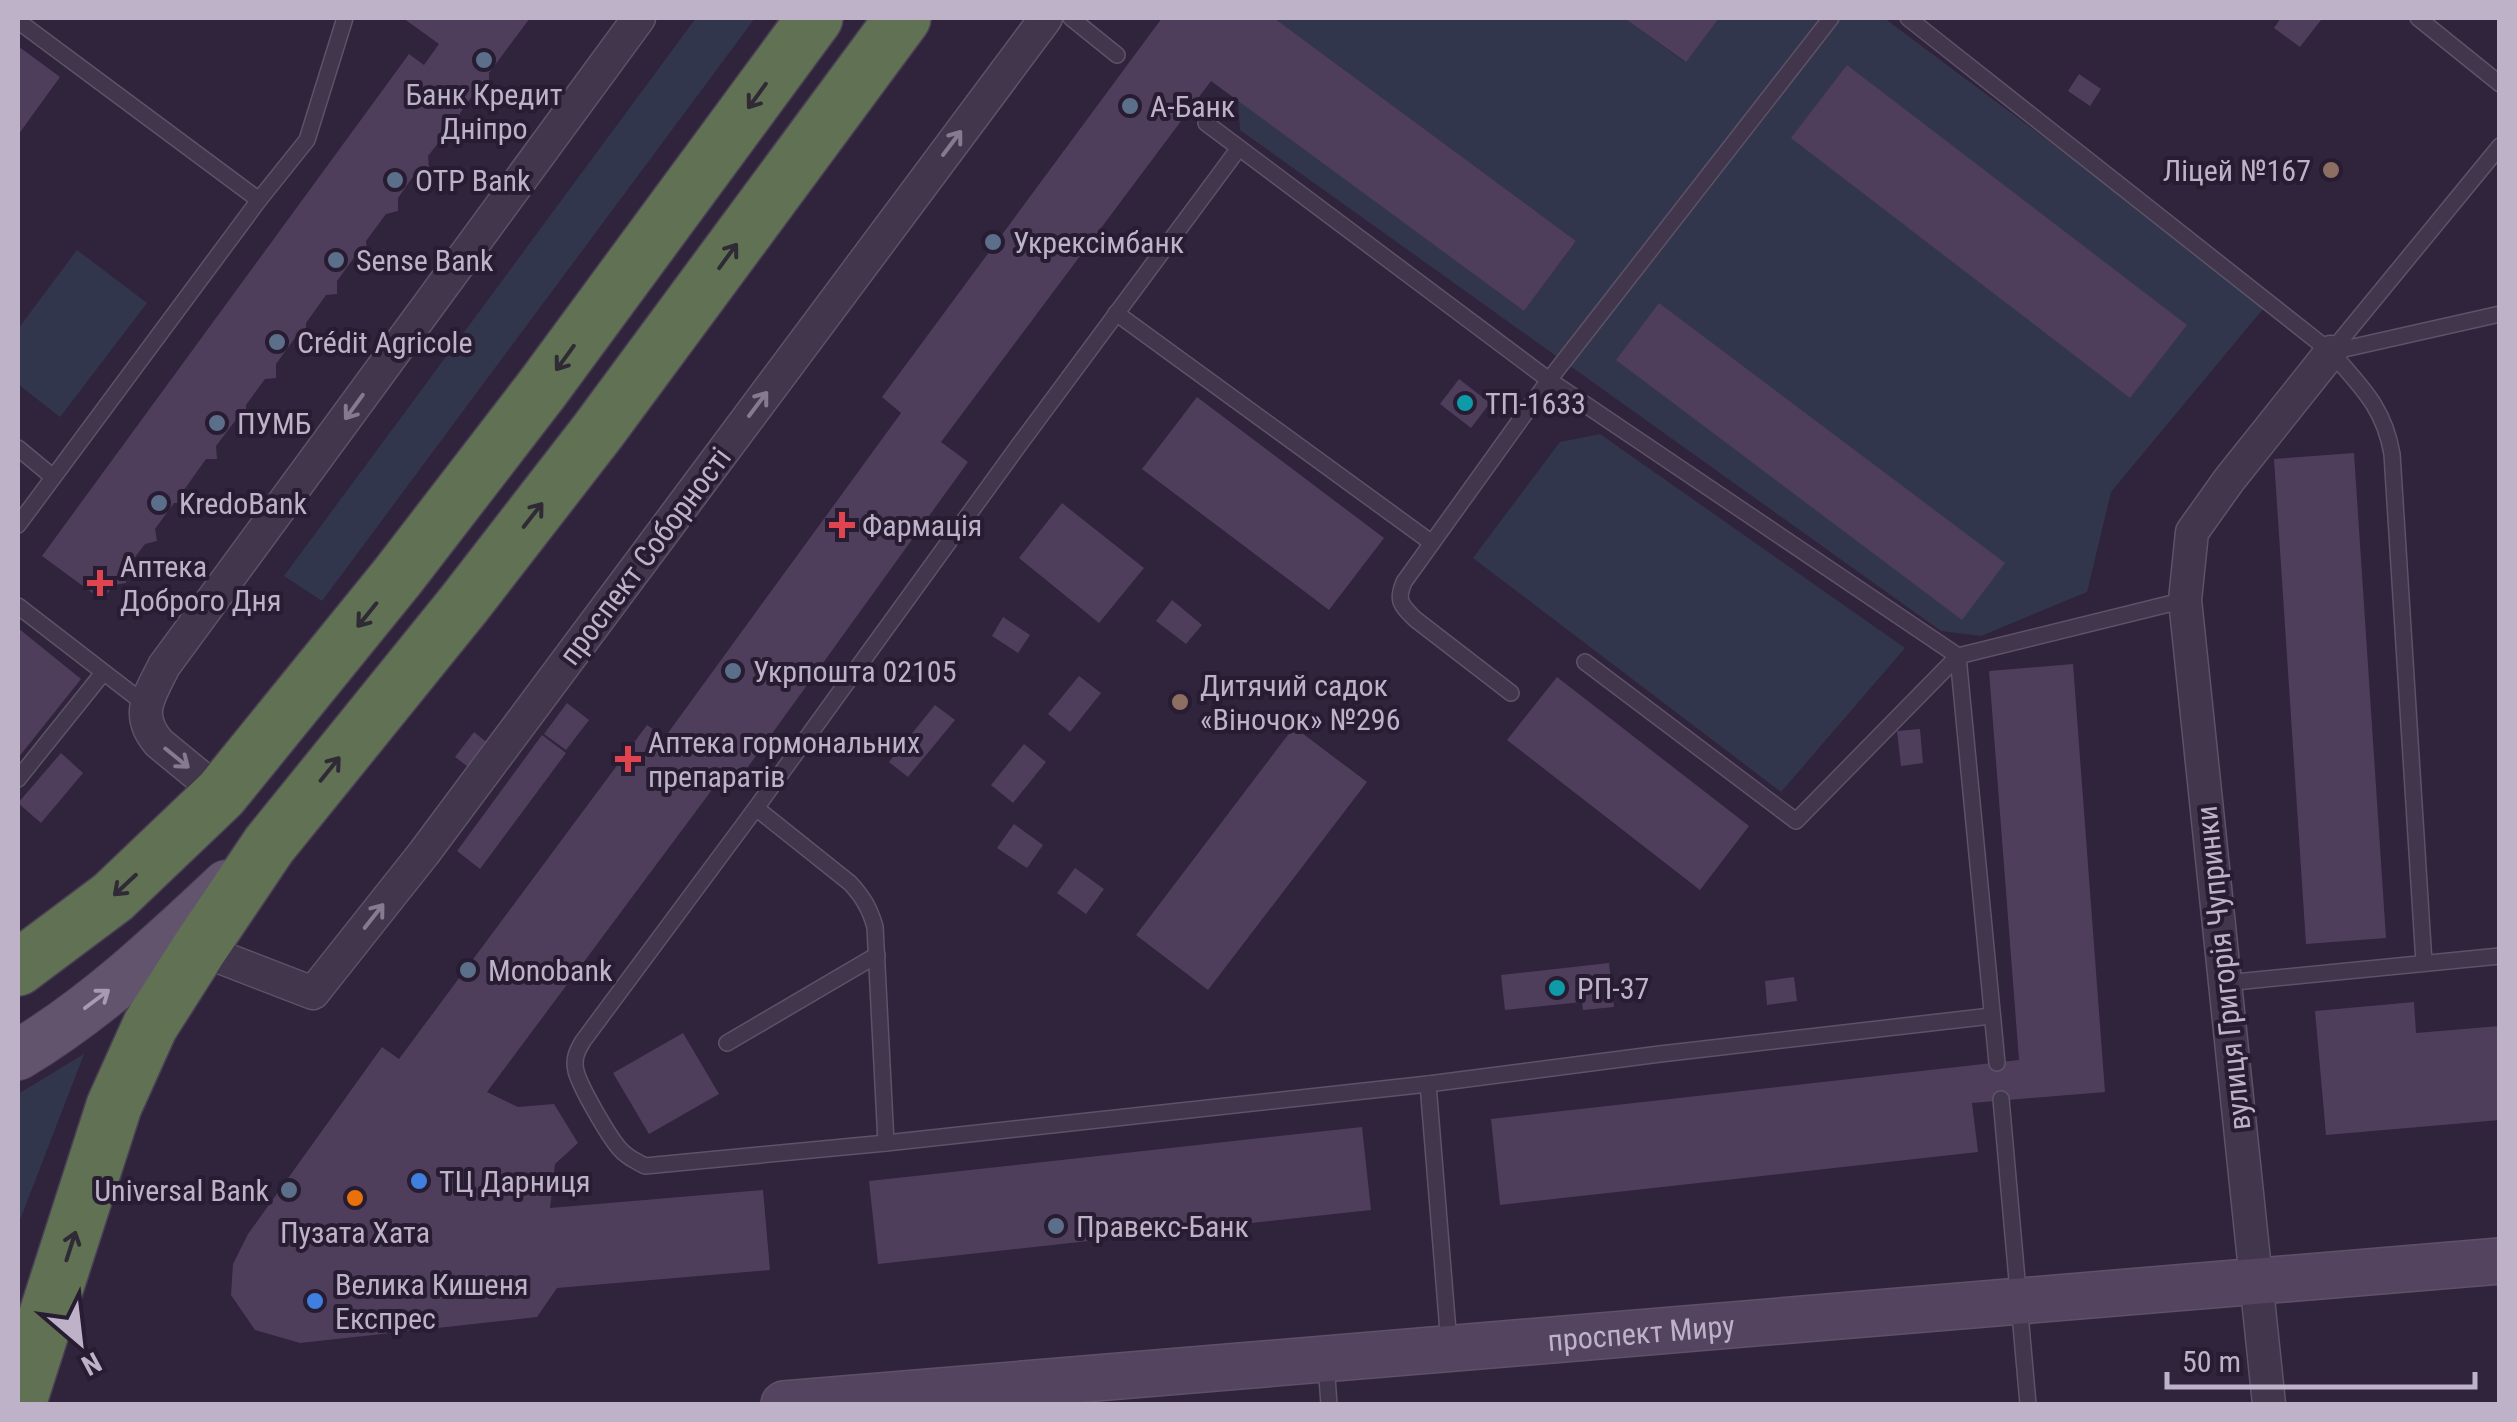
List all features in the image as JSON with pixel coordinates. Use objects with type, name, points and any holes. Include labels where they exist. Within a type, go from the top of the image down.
[{"type":"highway","points":[[18,968],[113,897],[222,794],[542,389],[815,18]]},
{"type":"highway","points":[[18,1404],[114,1106],[150,1026],[199,949],[269,845],[598,431],[904,18]]},
{"type":"main road","points":[[18,1054],[139,968],[269,845]]},
{"type":"main road","name":"проспект Миру","points":[[784,1404],[1036,1389],[1326,1359],[2500,1261]]},
{"type":"street","points":[[222,794],[151,734],[146,704],[164,666],[640,18]]},
{"type":"street","name":"проспект Соборності","points":[[199,949],[314,993],[424,853],[1046,18]]},
{"type":"street","name":"вулиця Григорія Чупринки","points":[[2268,1404],[2185,600],[2192,532],[2330,352]]},
{"type":"lane","points":[[18,525],[307,140],[345,18]]},
{"type":"lane","points":[[1071,18],[1117,54]]},
{"type":"lane","points":[[1512,693],[1402,607],[1399,594],[1404,582],[1550,380],[1831,18]]},
{"type":"lane","points":[[1908,18],[2330,352],[2379,410],[2390,444],[2424,963]]},
{"type":"lane","points":[[2418,18],[2500,84]]},
{"type":"lane","points":[[18,21],[259,200]]},
{"type":"lane","points":[[1206,124],[1550,380],[1958,656]]},
{"type":"lane","points":[[2330,352],[2500,146]]},
{"type":"lane","points":[[1239,148],[583,1041],[576,1055],[576,1070],[618,1148],[645,1166],[886,1143],[1428,1084],[1991,1016]]},
{"type":"lane","points":[[1116,313],[1432,543]]},
{"type":"lane","points":[[2330,352],[2500,314]]},
{"type":"lane","points":[[18,448],[54,477]]},
{"type":"lane","points":[[1584,662],[1796,821],[1958,656],[2185,600]]},
{"type":"lane","points":[[18,606],[146,704]]},
{"type":"lane","points":[[1958,656],[1997,1063]]},
{"type":"lane","points":[[18,779],[103,674]]},
{"type":"lane","points":[[756,808],[863,897],[875,928],[886,1143]]},
{"type":"lane","points":[[728,1043],[877,955]]},
{"type":"lane","points":[[2225,982],[2500,956]]},
{"type":"lane","points":[[1428,1084],[1450,1350]]},
{"type":"lane","points":[[2001,1099],[2028,1404]]},
{"type":"lane","points":[[1326,1359],[1328,1404]]},
{"type":"shaded area","points":[[696,18],[755,18],[322,601],[284,576]]},
{"type":"shaded area","points":[[1274,18],[1624,18],[1685,62],[1719,18],[1884,18],[2267,304],[2111,492],[2087,592],[1981,636],[1941,631],[1240,130],[1238,100],[1524,311],[1576,241]]},
{"type":"shaded area","points":[[77,250],[147,303],[60,417],[18,384],[18,329]]},
{"type":"shaded area","points":[[1600,434],[1905,648],[1781,792],[1473,558],[1560,442]]},
{"type":"shaded area","points":[[84,1054],[18,1225],[18,1094]]},
{"type":"building","points":[[403,18],[530,18],[489,73],[489,87],[478,88],[460,113],[461,125],[449,129],[428,156],[429,169],[417,171],[398,198],[398,211],[386,214],[366,241],[367,253],[356,255],[337,281],[337,294],[326,295],[306,323],[306,336],[295,338],[276,364],[276,378],[265,379],[246,405],[246,419],[235,421],[216,446],[217,459],[206,459],[184,490],[184,503],[174,503],[155,529],[157,541],[145,544],[126,569],[126,583],[114,585],[102,600],[42,556],[409,54],[424,65],[439,44]]},
{"type":"building","points":[[1162,18],[1274,18],[1576,241],[1524,311],[1211,81],[941,442],[968,462],[732,789],[720,779],[487,1092],[518,1107],[554,1104],[578,1143],[555,1164],[550,1208],[763,1190],[770,1270],[557,1288],[537,1317],[300,1343],[255,1330],[231,1295],[233,1264],[248,1234],[382,1047],[399,1059],[647,725],[665,737],[901,413],[882,397]]},
{"type":"building","points":[[1624,18],[1719,18],[1686,62]]},
{"type":"building","points":[[2281,18],[2321,20],[2300,47],[2274,28]]},
{"type":"building","points":[[18,46],[60,77],[18,135]]},
{"type":"building","points":[[1847,65],[2187,325],[2130,398],[1791,138]]},
{"type":"building","points":[[2079,74],[2101,89],[2090,106],[2068,91]]},
{"type":"building","points":[[1659,303],[2005,563],[1962,620],[1616,360]]},
{"type":"building","name":"ТП-1633","points":[[1459,379],[1490,403],[1471,428],[1440,404]]},
{"type":"building","points":[[1197,397],[1384,538],[1329,610],[1142,469]]},
{"type":"building","points":[[2354,453],[2386,938],[2306,944],[2274,459]]},
{"type":"building","points":[[1062,503],[1144,568],[1099,623],[1019,558]]},
{"type":"building","points":[[1172,600],[1202,625],[1186,644],[1156,621]]},
{"type":"building","points":[[1003,617],[1030,635],[1018,653],[992,636]]},
{"type":"building","points":[[18,628],[81,679],[18,758]]},
{"type":"building","points":[[2073,664],[2105,1092],[1972,1103],[1978,1152],[1500,1205],[1491,1119],[2019,1060],[1989,671]]},
{"type":"building","points":[[1079,676],[1101,693],[1070,732],[1048,714]]},
{"type":"building","points":[[1557,677],[1749,826],[1700,890],[1507,740]]},
{"type":"building","points":[[567,703],[589,720],[566,750],[544,734]]},
{"type":"building","points":[[935,705],[955,720],[908,777],[889,762]]},
{"type":"building","points":[[1294,727],[1367,782],[1208,990],[1136,935]]},
{"type":"building","points":[[1920,729],[1923,763],[1901,766],[1897,731]]},
{"type":"building","points":[[474,732],[490,745],[471,769],[455,757]]},
{"type":"building","points":[[542,735],[566,753],[480,869],[457,851]]},
{"type":"building","points":[[1024,744],[1046,762],[1013,803],[991,785]]},
{"type":"building","points":[[61,753],[83,773],[41,823],[18,803]]},
{"type":"building","points":[[1014,824],[1043,845],[1027,868],[997,848]]},
{"type":"building","points":[[1075,868],[1104,889],[1086,914],[1057,893]]},
{"type":"building","name":"РП-37","points":[[1609,963],[1614,1007],[1583,1010],[1582,1002],[1505,1010],[1501,975]]},
{"type":"building","points":[[1794,977],[1797,1001],[1767,1005],[1765,981]]},
{"type":"building","points":[[2414,1002],[2416,1033],[2500,1026],[2500,1120],[2326,1135],[2315,1011]]},
{"type":"building","points":[[683,1033],[719,1094],[649,1134],[613,1073]]},
{"type":"building","points":[[1362,1127],[1371,1210],[878,1264],[869,1181]]},
{"type":"place","name":"Банк Кредит Дніпро","points":[[484,60]]},
{"type":"place","name":"А-Банк","points":[[1130,106]]},
{"type":"place","name":"Ліцей №167","points":[[2331,170]]},
{"type":"place","name":"OTP Bank","points":[[395,180]]},
{"type":"place","name":"Укрексімбанк","points":[[993,242]]},
{"type":"place","name":"Sense Bank","points":[[336,260]]},
{"type":"place","name":"Crédit Agricole","points":[[277,342]]},
{"type":"place","name":"ТП-1633","points":[[1465,403]]},
{"type":"place","name":"ПУМБ","points":[[217,423]]},
{"type":"place","name":"KredoBank","points":[[159,503]]},
{"type":"place","name":"Фармація","points":[[842,525]]},
{"type":"place","name":"Аптека Доброго Дня","points":[[100,583]]},
{"type":"place","name":"Укрпошта 02105","points":[[733,671]]},
{"type":"place","name":"Дитячий садок «Віночок» №296","points":[[1180,702]]},
{"type":"place","name":"Аптека гормональних препаратів","points":[[628,759]]},
{"type":"place","name":"Monobank","points":[[468,970]]},
{"type":"place","name":"РП-37","points":[[1557,988]]},
{"type":"place","name":"ТЦ Дарниця","points":[[419,1181]]},
{"type":"place","name":"Universal Bank","points":[[289,1190]]},
{"type":"place","name":"Пузата Хата","points":[[355,1198]]},
{"type":"place","name":"Правекс-Банк","points":[[1056,1226]]},
{"type":"place","name":"Велика Кишеня Експрес","points":[[315,1301]]}]
